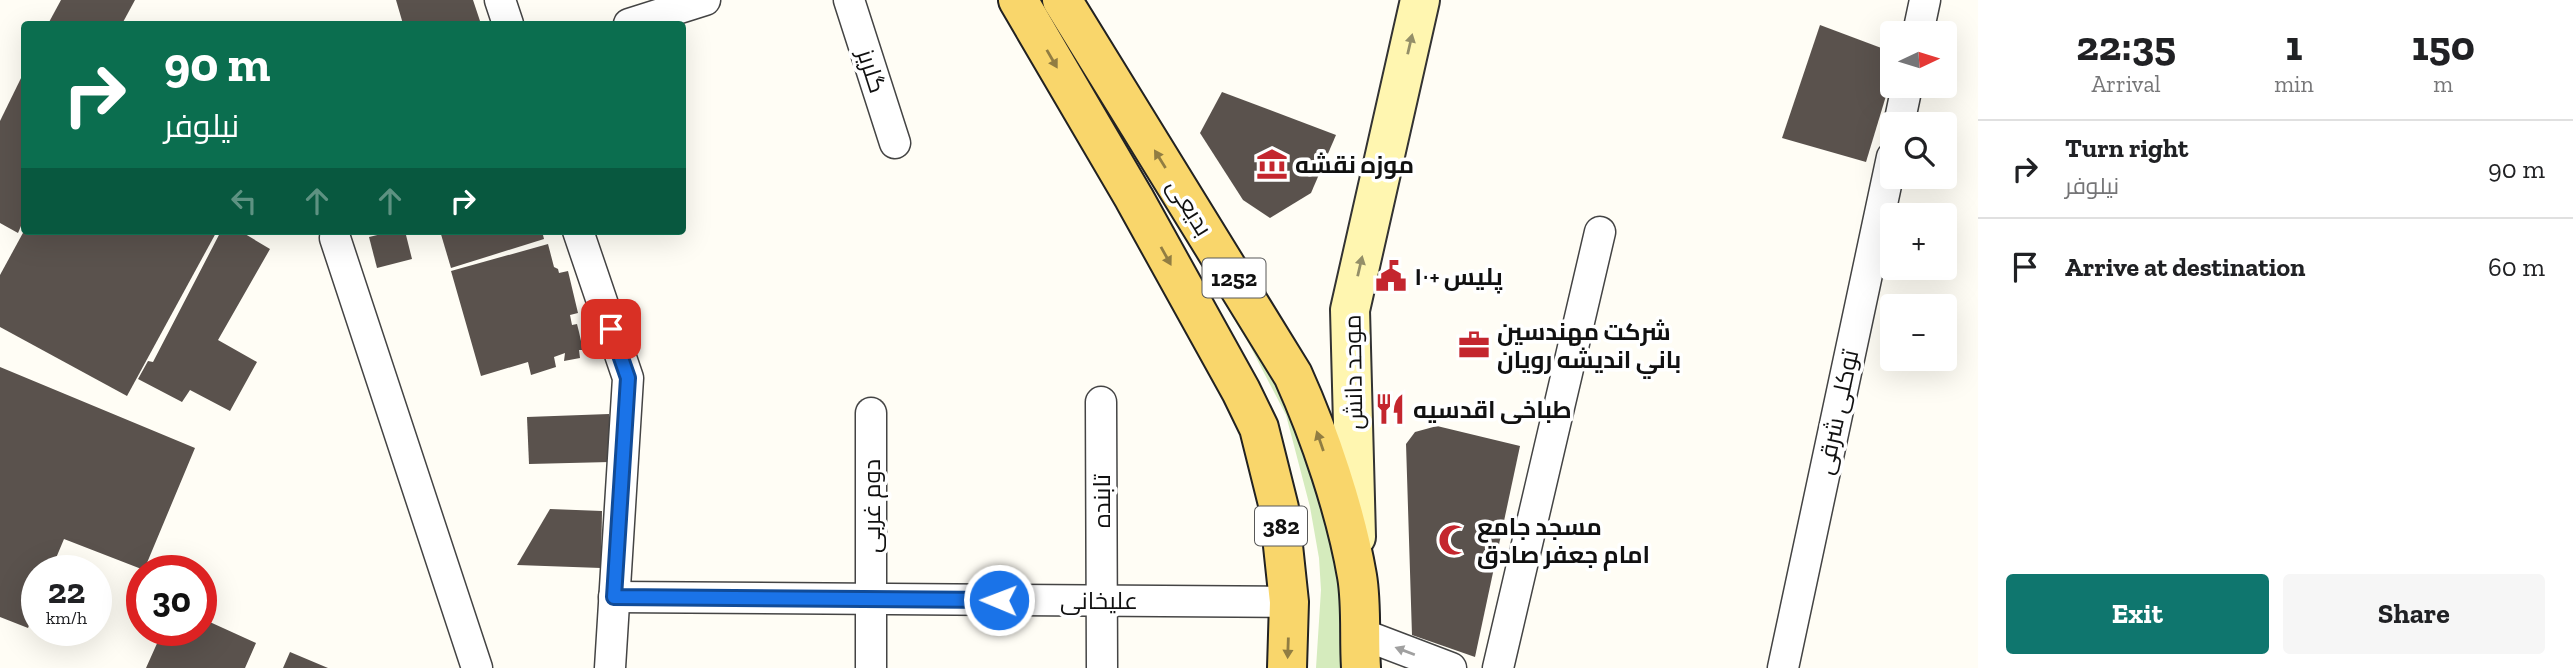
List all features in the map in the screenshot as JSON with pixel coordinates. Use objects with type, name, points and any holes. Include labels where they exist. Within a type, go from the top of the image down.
[{"type":"main road","name":"بدیعی","points":[[1018,0],[1134,198],[1241,391]]},
{"type":"main road","name":"بدیعی","points":[[1062,0],[1293,375],[1325,457],[1358,578]]},
{"type":"main road","name":"موحد دانش","points":[[1360,651],[1350,310],[1420,0]]},
{"type":"main road","name":"382","points":[[1241,391],[1259,428],[1279,508],[1289,602],[1287,668]]},
{"type":"street","points":[[500,0],[507,21]]},
{"type":"street","points":[[638,21],[705,0]]},
{"type":"street","name":"گلریز","points":[[849,0],[895,143]]},
{"type":"street","points":[[1921,21],[1925,0]]},
{"type":"street","name":"توکلی شرقی","points":[[1783,668],[1885,189]]},
{"type":"street","points":[[1498,668],[1600,232]]},
{"type":"street","points":[[579,235],[628,378],[610,668]]},
{"type":"street","points":[[335,238],[477,668]]},
{"type":"street","name":"تابنده","points":[[1101,402],[1102,668]]},
{"type":"street","name":"دوم غربی","points":[[871,413],[872,668]]},
{"type":"street","name":"علیخانی","points":[[614,597],[1289,602]]},
{"type":"street","points":[[1360,651],[1451,668]]},
{"type":"green space","points":[[1075,53],[1276,358],[1339,544],[1345,668],[1316,668],[1321,590],[1319,558],[1310,507],[1286,415],[1249,344]]},
{"type":"building","points":[[61,0],[135,0],[124,21],[50,21]]},
{"type":"building","points":[[396,0],[473,0],[480,21],[402,21]]},
{"type":"building","points":[[1820,25],[1880,48],[1880,98],[1885,98],[1866,162],[1782,138]]},
{"type":"building","points":[[21,78],[21,226],[18,233],[0,223],[0,121]]},
{"type":"building","name":"موزه نقشه","points":[[1222,92],[1336,135],[1311,193],[1270,218],[1243,200],[1200,133]]},
{"type":"building","points":[[22,235],[215,235],[127,396],[0,327],[0,275]]},
{"type":"building","points":[[219,235],[247,235],[270,249],[218,340],[257,362],[230,411],[190,390],[182,402],[138,379],[148,361],[153,362]]},
{"type":"building","points":[[406,235],[412,259],[377,268],[369,237]]},
{"type":"building","points":[[441,235],[543,235],[544,239],[451,268]]},
{"type":"building","points":[[548,244],[554,267],[559,273],[568,271],[578,313],[570,315],[572,325],[577,324],[579,332],[583,350],[579,350],[580,358],[564,361],[565,353],[554,357],[556,367],[531,375],[528,362],[481,376],[451,271]]},
{"type":"building","points":[[0,367],[195,448],[150,555],[126,555],[126,563],[112,558],[112,555],[105,555],[64,539],[57,555],[21,555],[21,625],[0,617]]},
{"type":"building","points":[[609,414],[610,462],[529,464],[527,417]]},
{"type":"building","name":"مسجد جامع امام جعفر صادق","points":[[1437,426],[1520,446],[1475,657],[1412,635],[1406,444],[1415,432]]},
{"type":"building","points":[[550,509],[602,511],[601,568],[517,565]]},
{"type":"building","points":[[217,625],[256,643],[245,668],[146,668],[156,646],[217,646]]},
{"type":"building","points":[[290,652],[328,668],[283,668]]},
{"type":"place","name":"موزه نقشه","points":[[1272,164]]},
{"type":"place","name":"پلیس +۱۰","points":[[1391,276]]},
{"type":"place","name":"شركت مهندسين باني انديشه رويان","points":[[1474,345]]},
{"type":"place","name":"طباخى اقدسيه","points":[[1390,409]]},
{"type":"place","name":"مسجد جامع امام جعفر صادق","points":[[1454,540]]},
{"type":"route","points":[[611,329],[628,378],[614,597],[999,600]]}]
